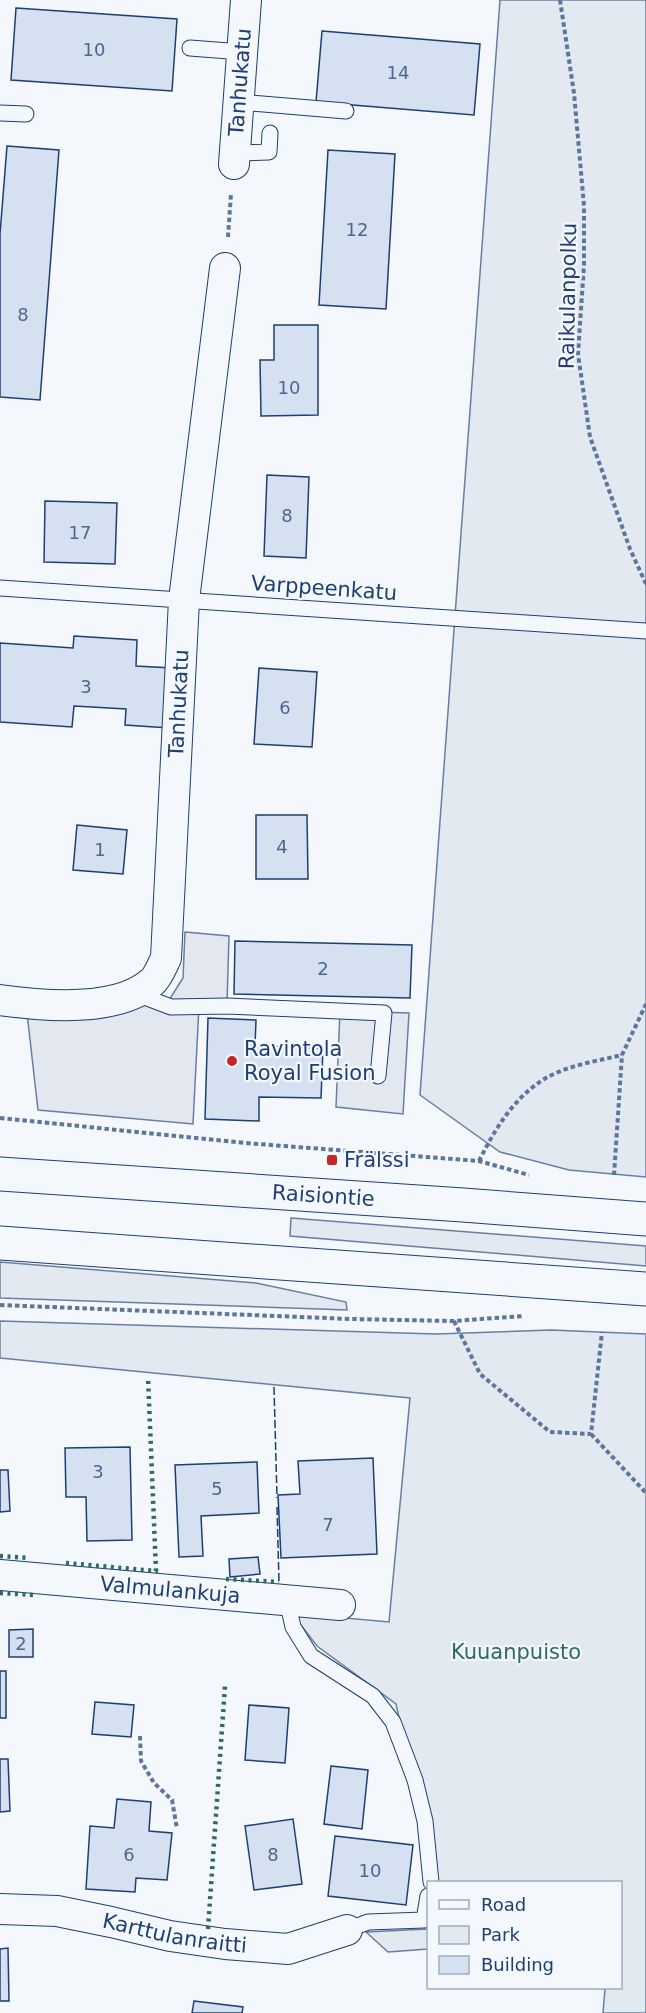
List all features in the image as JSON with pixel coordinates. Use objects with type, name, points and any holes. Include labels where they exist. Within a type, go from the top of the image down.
[{"type":"main road","name":"Raisiontie","points":[[0,1174],[463,1205],[646,1220]]},
{"type":"main road","points":[[0,1243],[646,1288]]},
{"type":"street","name":"Tanhukatu","points":[[234,158],[246,0]]},
{"type":"street","name":"Tanhukatu","points":[[0,1000],[26,1004],[83,1005],[113,1000],[134,993],[154,981],[166,958],[184,600],[225,268]]},
{"type":"street","name":"Valmulankuja","points":[[0,1575],[340,1605]]},
{"type":"street","name":"Karttulanraitti","points":[[0,1909],[57,1911],[170,1936],[288,1949],[347,1930]]},
{"type":"lane","points":[[190,48],[242,52]]},
{"type":"lane","points":[[238,102],[346,111]]},
{"type":"lane","points":[[0,113],[26,114]]},
{"type":"lane","points":[[234,158],[269,152],[270,133]]},
{"type":"lane","name":"Varppeenkatu","points":[[0,588],[646,631]]},
{"type":"lane","points":[[134,993],[171,1006],[384,1013],[378,1076]]},
{"type":"lane","points":[[287,1600],[293,1627],[311,1656],[373,1696],[393,1722],[415,1780],[425,1821],[431,1881]]},
{"type":"lane","points":[[347,1930],[368,1922],[424,1920],[427,1906]]},
{"type":"path","name":"Raikulanpolku","points":[[560,0],[574,93],[584,206],[584,265],[578,354],[590,438],[630,549],[646,584]]},
{"type":"path","points":[[225,268],[234,158]]},
{"type":"path","points":[[614,1175],[622,1055],[646,1004]]},
{"type":"path","points":[[479,1161],[493,1134],[516,1103],[546,1078],[576,1066],[622,1055]]},
{"type":"path","points":[[0,1118],[245,1143],[479,1161],[532,1175]]},
{"type":"path","points":[[0,1305],[241,1316],[453,1321],[534,1316]]},
{"type":"path","points":[[453,1321],[480,1374],[550,1432],[591,1434],[646,1493]]},
{"type":"path","points":[[591,1434],[602,1332]]},
{"type":"path","points":[[140,1736],[141,1761],[154,1783],[172,1800],[177,1829]]},
{"type":"green space","points":[[500,0],[646,0],[646,1177],[569,1170],[500,1152],[420,1095]]},
{"type":"green space","points":[[291,1218],[646,1246],[646,1266],[290,1236]]},
{"type":"green space","points":[[0,1262],[256,1283],[346,1302],[347,1310],[0,1298]]},
{"type":"green space","name":"Kuuanpuisto","points":[[0,1321],[436,1334],[551,1330],[646,1334],[646,2013],[603,2013],[605,1989],[622,1989],[622,1881],[436,1881],[396,1704],[317,1646],[297,1620],[301,1614],[389,1622],[410,1398],[0,1358]]},
{"type":"green space","points":[[427,1929],[427,1949],[388,1952],[366,1932]]},
{"type":"shaded area","points":[[185,932],[229,936],[227,1003],[169,1000],[183,978]]},
{"type":"shaded area","points":[[113,1000],[199,1006],[193,1124],[38,1110],[26,1004]]},
{"type":"shaded area","points":[[340,1011],[409,1013],[403,1114],[336,1107]]},
{"type":"building","points":[[16,8],[177,19],[172,91],[11,80]]},
{"type":"building","points":[[322,31],[480,44],[474,115],[316,102]]},
{"type":"building","points":[[7,146],[59,150],[40,400],[0,397],[0,234]]},
{"type":"building","points":[[328,150],[395,154],[386,309],[319,305]]},
{"type":"building","points":[[274,325],[318,325],[318,415],[261,416],[260,360],[274,360]]},
{"type":"building","points":[[267,475],[309,477],[306,558],[264,556]]},
{"type":"building","points":[[45,501],[117,503],[115,564],[44,562]]},
{"type":"building","points":[[74,636],[137,640],[136,666],[172,668],[169,728],[125,725],[126,709],[74,706],[72,727],[0,722],[0,643],[73,648]]},
{"type":"building","points":[[259,668],[317,672],[312,747],[254,744]]},
{"type":"building","points":[[256,815],[307,815],[308,879],[256,879]]},
{"type":"building","points":[[77,825],[127,830],[123,874],[73,870]]},
{"type":"building","points":[[235,941],[412,945],[410,998],[234,994]]},
{"type":"building","points":[[208,1018],[256,1020],[255,1046],[323,1048],[321,1098],[259,1097],[259,1121],[205,1119]]},
{"type":"building","points":[[130,1447],[132,1540],[87,1541],[86,1497],[66,1497],[65,1448]]},
{"type":"building","points":[[373,1458],[377,1554],[281,1558],[278,1495],[300,1494],[298,1461]]},
{"type":"building","points":[[257,1462],[259,1513],[201,1516],[203,1556],[179,1557],[175,1465]]},
{"type":"building","points":[[0,1470],[8,1470],[10,1511],[0,1512]]},
{"type":"building","points":[[258,1557],[260,1574],[230,1577],[229,1559]]},
{"type":"building","points":[[33,1629],[33,1657],[9,1657],[9,1630]]},
{"type":"building","points":[[0,1671],[6,1671],[6,1718],[0,1718]]},
{"type":"building","points":[[95,1702],[134,1705],[131,1737],[92,1734]]},
{"type":"building","points":[[249,1705],[289,1708],[285,1763],[245,1760]]},
{"type":"building","points":[[0,1759],[8,1759],[10,1811],[0,1812]]},
{"type":"building","points":[[331,1766],[368,1770],[362,1829],[324,1824]]},
{"type":"building","points":[[117,1799],[151,1802],[149,1831],[172,1833],[167,1880],[136,1878],[135,1892],[86,1889],[90,1826],[114,1828]]},
{"type":"building","points":[[293,1819],[302,1884],[254,1890],[245,1826]]},
{"type":"building","points":[[335,1836],[413,1845],[406,1905],[328,1896]]},
{"type":"building","points":[[8,1948],[9,2001],[0,2001],[0,1949]]},
{"type":"building","points":[[194,2001],[243,2007],[242,2013],[192,2013]]},
{"type":"hedge","points":[[66,1563],[156,1571],[148,1377]]},
{"type":"hedge","points":[[0,1556],[29,1558]]},
{"type":"hedge","points":[[226,1579],[279,1582]]},
{"type":"hedge","points":[[0,1593],[34,1595]]},
{"type":"hedge","points":[[208,1929],[225,1686]]},
{"type":"fence","points":[[274,1387],[277,1498]]},
{"type":"fence","points":[[277,1507],[279,1582]]},
{"type":"place","name":"Ravintola Royal Fusion","points":[[232,1061]]},
{"type":"place","name":"Frälssi","points":[[332,1160]]}]
